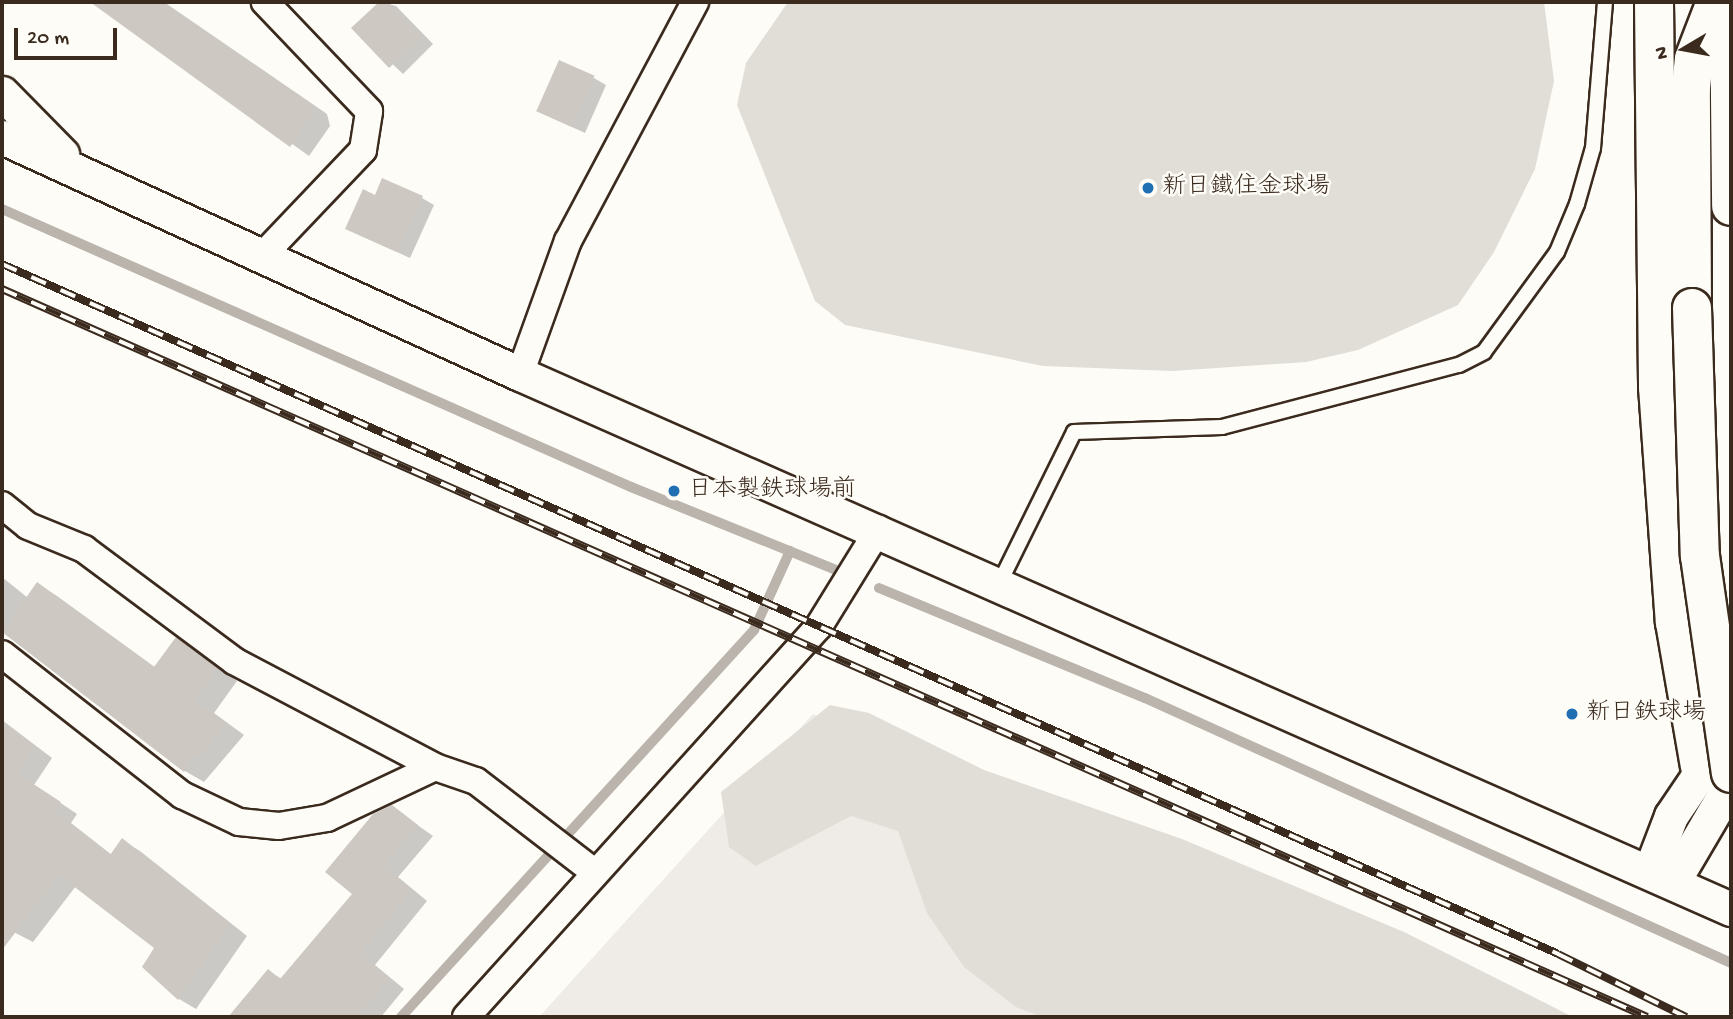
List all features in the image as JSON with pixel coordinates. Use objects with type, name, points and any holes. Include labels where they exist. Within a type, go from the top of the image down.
[{"type":"highway","points":[[1654,2],[1658,387],[1675,622],[1721,774]]},
{"type":"highway","points":[[1716,2],[1694,59],[1691,87],[1692,308],[1700,556],[1721,774]]},
{"type":"highway","points":[[1729,2],[1731,206]]},
{"type":"street","points":[[263,255],[363,150],[369,111],[265,2]]},
{"type":"street","points":[[520,374],[568,241],[695,2]]},
{"type":"street","points":[[2,93],[72,163]]},
{"type":"street","points":[[2,137],[72,163],[520,374],[1731,909]]},
{"type":"street","points":[[2,505],[28,526],[84,549],[234,661],[435,767],[476,782],[550,835],[593,871]]},
{"type":"street","points":[[466,1017],[593,871],[819,626],[878,530]]},
{"type":"street","points":[[2,654],[182,795],[239,822],[279,826],[327,818],[435,767]]},
{"type":"street","points":[[1661,876],[1721,774],[1731,732]]},
{"type":"lane","points":[[999,584],[1074,432],[1222,427],[1459,365],[1484,352],[1557,252],[1577,204],[1593,148],[1605,2]]},
{"type":"shaded area","name":"新日鐵住金球場","points":[[788,2],[1544,2],[1554,81],[1535,169],[1494,252],[1458,305],[1358,350],[1306,362],[1172,371],[1043,366],[845,325],[815,301],[737,105],[746,63]]},
{"type":"shaded area","points":[[830,705],[869,713],[984,770],[1182,839],[1404,932],[1573,1017],[1042,1017],[1016,1007],[964,967],[927,913],[898,831],[851,816],[756,866],[729,847],[721,792]]},
{"type":"shaded area","points":[[813,714],[1463,1003],[1487,1017],[539,1017]]},
{"type":"building","points":[[90,2],[161,2],[309,102],[312,115],[290,147]]},
{"type":"building","points":[[379,2],[388,2],[422,37],[389,68],[351,28]]},
{"type":"building","points":[[559,60],[595,76],[572,127],[536,111]]},
{"type":"building","points":[[382,178],[423,196],[397,252],[345,229],[363,189],[375,195]]},
{"type":"building","points":[[37,582],[154,667],[176,637],[218,669],[195,700],[226,723],[201,757],[197,754],[184,772],[2,632]]},
{"type":"building","points":[[2,721],[35,747],[18,774],[61,802],[54,811],[110,855],[122,838],[230,924],[178,1000],[142,967],[154,948],[59,875],[2,950]]},
{"type":"building","points":[[392,805],[418,825],[383,866],[412,890],[360,954],[389,979],[357,1017],[228,1017],[268,969],[280,979],[352,894],[325,872],[373,814]]},
{"type":"waterway","points":[[2,209],[631,487],[834,569]]},
{"type":"waterway","points":[[401,1017],[754,630],[790,551]]},
{"type":"waterway","points":[[879,588],[1145,698],[1731,963]]},
{"type":"railway","points":[[2,264],[1558,954],[1686,1017]]},
{"type":"railway","points":[[2,289],[1647,1017]]},
{"type":"place","name":"新日鐵住金球場","points":[[1148,188]]},
{"type":"place","name":"日本製鉄球場前","points":[[674,491]]},
{"type":"place","name":"新日鉄球場","points":[[1572,714]]}]
